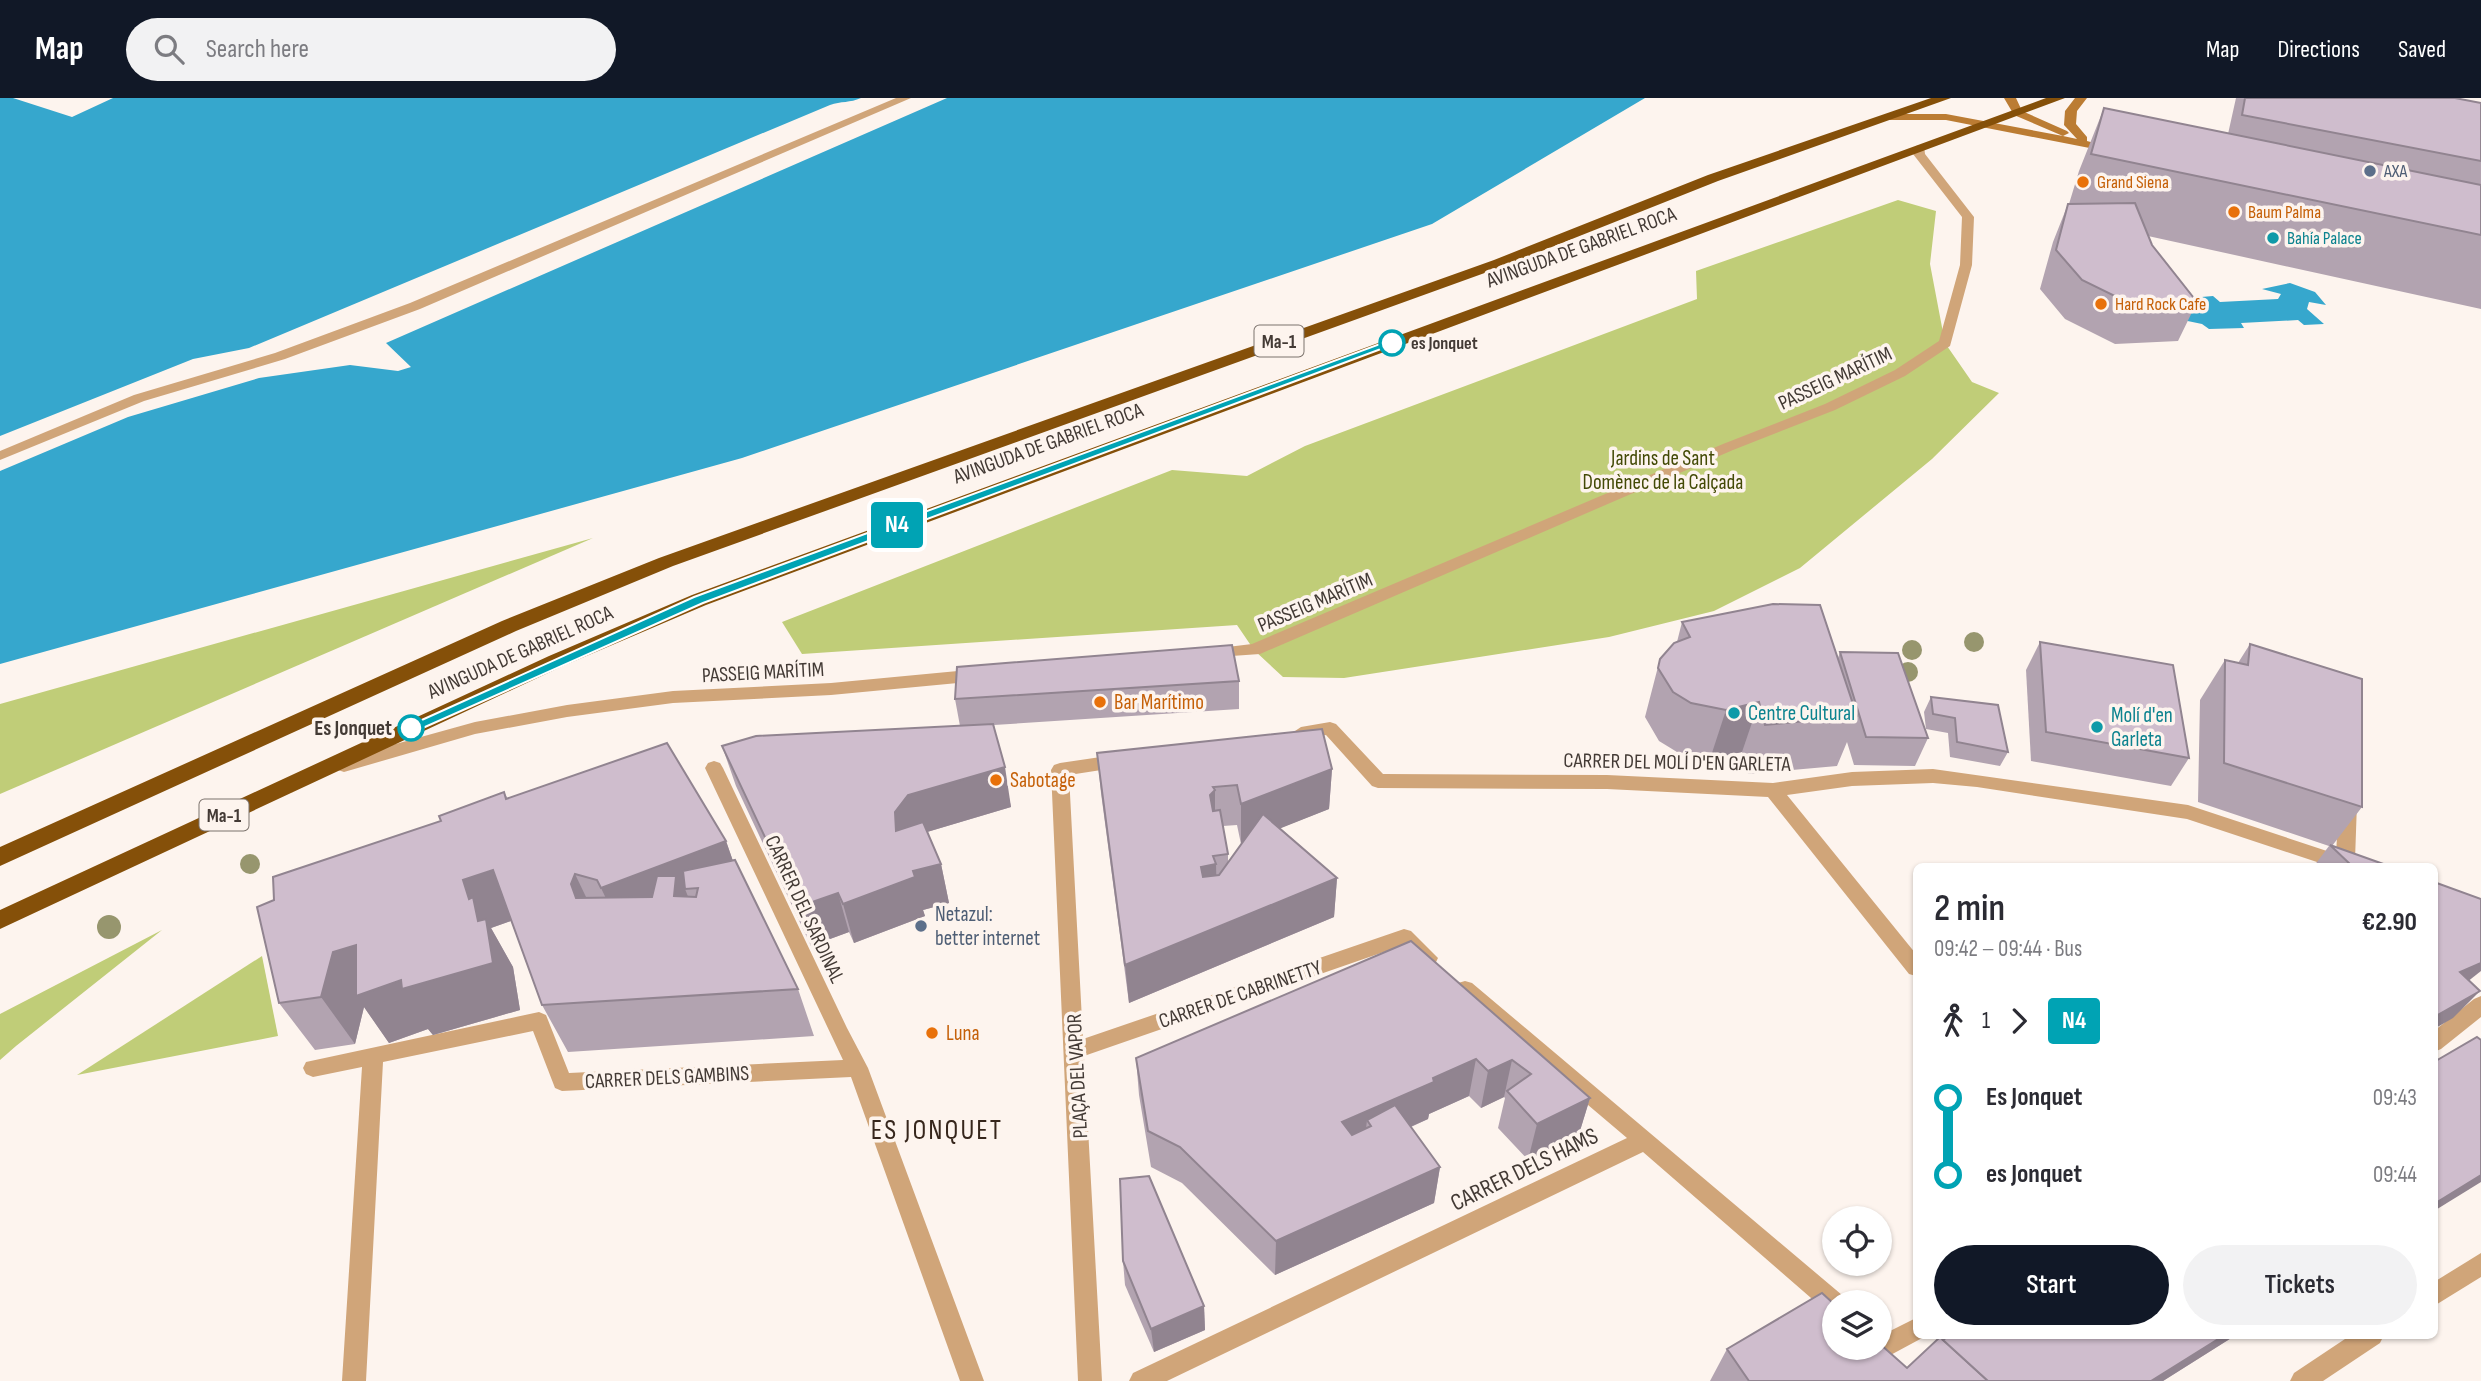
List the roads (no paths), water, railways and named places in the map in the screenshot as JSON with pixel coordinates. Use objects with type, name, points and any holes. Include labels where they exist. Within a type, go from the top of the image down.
[{"type":"highway","name":"AVINGUDA DE GABRIEL ROCA","points":[[0,857],[509,626],[666,562],[1435,286],[1606,222],[1713,178],[1944,98]]},
{"type":"highway","name":"AVINGUDA DE GABRIEL ROCA","points":[[0,920],[556,661],[766,573],[2059,98]]},
{"type":"street","points":[[0,456],[139,398],[290,352],[415,306],[905,98]]},
{"type":"street","points":[[2010,98],[2018,113],[2088,145]]},
{"type":"street","points":[[2081,98],[2071,111],[2070,125],[2088,145]]},
{"type":"street","points":[[1890,117],[1929,115],[2119,151]]},
{"type":"street","name":"PASSEIG MARÍTIM","points":[[1186,656],[1254,650],[1728,446],[1830,407],[1900,373],[1945,343],[1965,265],[1968,217],[1919,154],[1920,148]]},
{"type":"street","name":"PASSEIG MARÍTIM","points":[[317,772],[475,728],[567,711],[673,698],[831,689],[995,674]]},
{"type":"street","name":"CARRER DEL MOLÍ D'EN GARLETA","points":[[1276,737],[1330,728],[1378,781],[1607,782],[1773,790],[1852,779],[1933,776],[2028,785],[2188,812],[2341,863]]},
{"type":"street","name":"PLAÇA DEL VAPOR","points":[[1090,1381],[1076,1050],[1060,770],[1141,758]]},
{"type":"street","name":"CARRER DEL SARDINAL","points":[[713,768],[839,1034],[858,1068],[972,1381]]},
{"type":"street","points":[[2347,863],[2349,781]]},
{"type":"street","points":[[1773,790],[1913,964]]},
{"type":"street","name":"CARRER DE CABRINETTY","points":[[1076,1050],[1404,937]]},
{"type":"street","name":"CARRER DELS HAMS","points":[[1141,1381],[1645,1140],[1404,937]]},
{"type":"street","points":[[2438,1040],[2481,1005]]},
{"type":"street","name":"CARRER DELS GAMBINS","points":[[313,1068],[539,1021],[562,1082],[858,1068]]},
{"type":"street","points":[[354,1381],[373,1056]]},
{"type":"street","points":[[1645,1140],[1822,1293]]},
{"type":"street","points":[[2438,1292],[2481,1264]]},
{"type":"street","points":[[1892,1340],[1913,1330]]},
{"type":"street","points":[[2302,1381],[2366,1339]]},
{"type":"water","points":[[0,98],[13,98],[72,117],[113,98],[861,98],[830,105],[249,348],[193,359],[0,436]]},
{"type":"water","points":[[947,98],[1645,98],[1432,224],[742,458],[0,664],[0,471],[128,417],[259,378],[350,365],[398,371],[411,367],[386,343]]},
{"type":"water","points":[[2290,283],[2315,292],[2326,305],[2309,302],[2307,309],[2324,324],[2304,325],[2298,320],[2241,323],[2244,328],[2209,329],[2202,324],[2178,319],[2178,299],[2213,296],[2220,302],[2278,299],[2281,294],[2262,289]]},
{"type":"place","name":"AXA","points":[[2370,171]]},
{"type":"place","name":"Grand Siena","points":[[2083,182]]},
{"type":"place","name":"Baum Palma","points":[[2234,212]]},
{"type":"place","name":"Bahía Palace","points":[[2273,238]]},
{"type":"place","name":"Hard Rock Cafe","points":[[2101,304]]},
{"type":"place","name":"es Jonquet","points":[[1392,343]]},
{"type":"place","name":"Bar Marítimo","points":[[1100,702]]},
{"type":"place","name":"Centre Cultural","points":[[1734,713]]},
{"type":"place","name":"Molí d'en Garleta","points":[[2097,727]]},
{"type":"place","name":"Es Jonquet","points":[[411,728]]},
{"type":"place","name":"Sabotage","points":[[996,780]]},
{"type":"place","name":"Netazul: better internet","points":[[921,926]]},
{"type":"place","name":"Luna","points":[[932,1033]]},
{"type":"district","name":"ES JONQUET","points":[[937,1129]]},
{"type":"park label","name":"Jardins de Sant Domènec de la Calçada","points":[[1663,470]]}]
